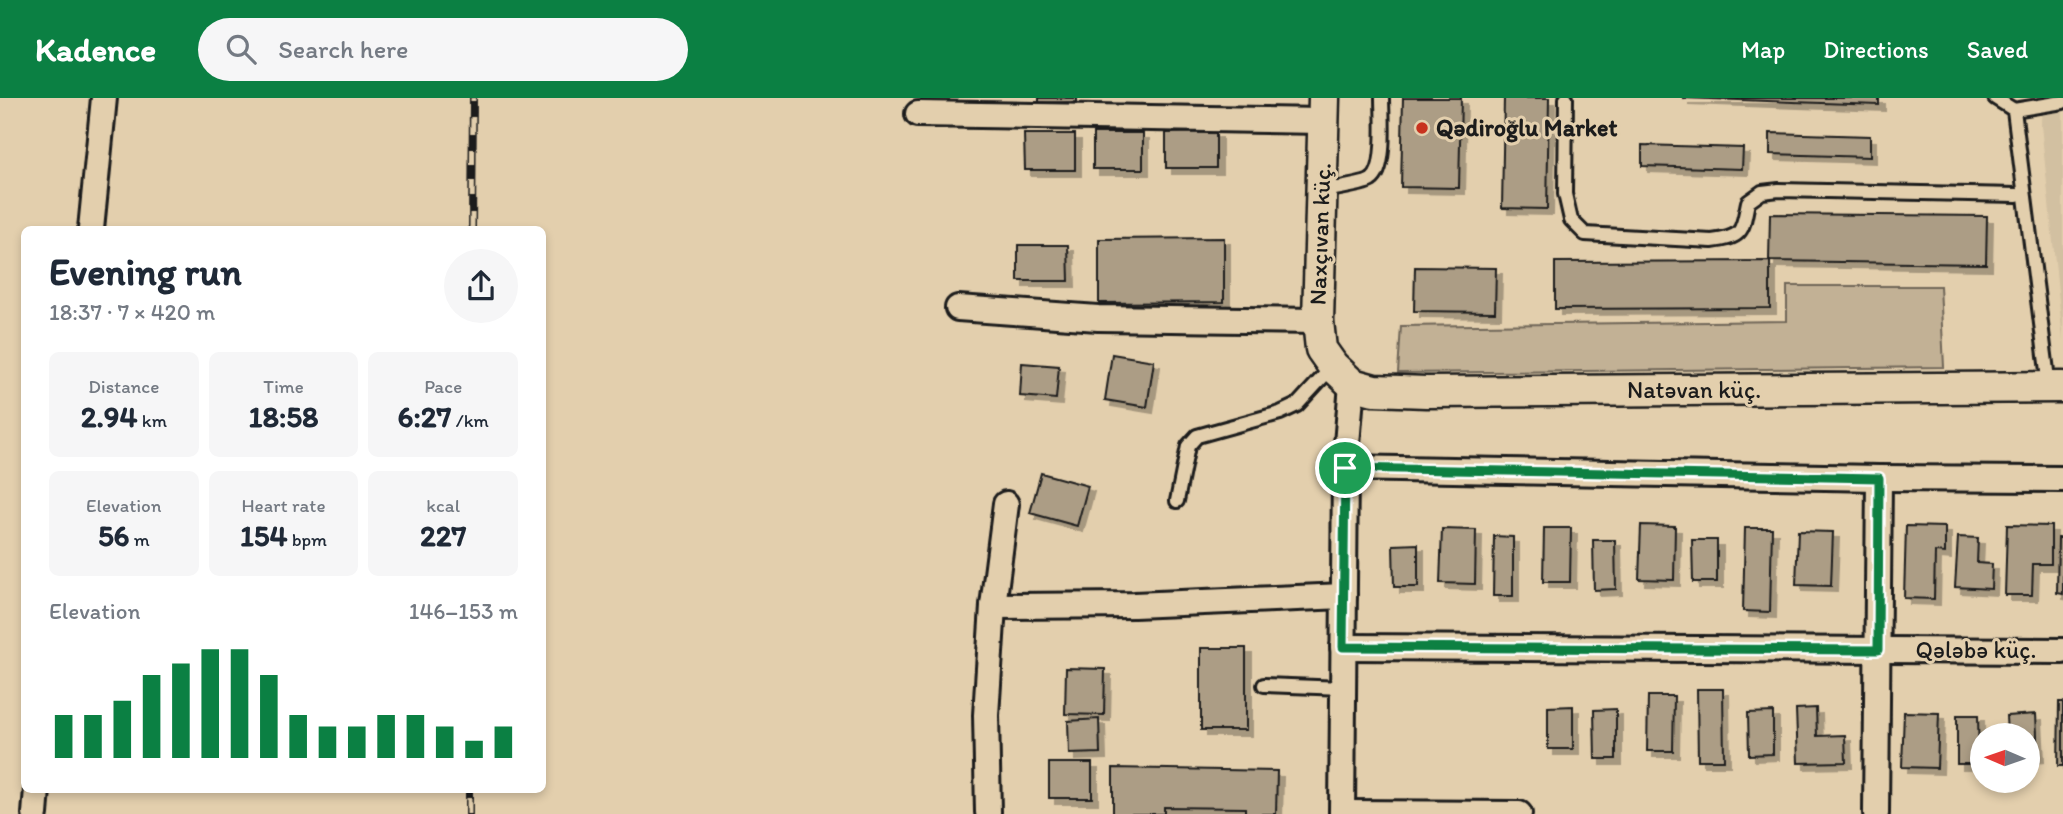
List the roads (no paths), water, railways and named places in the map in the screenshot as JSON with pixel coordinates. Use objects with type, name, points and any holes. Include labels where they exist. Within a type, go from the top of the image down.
[{"type":"street","points":[[91,226],[104,98]]},
{"type":"street","points":[[918,114],[1324,109]]},
{"type":"street","name":"Naxçıvan küç.","points":[[1324,109],[1318,321],[1321,349],[1343,375],[1345,468],[1342,813]]},
{"type":"street","points":[[958,308],[1098,318],[1318,321]]},
{"type":"street","name":"Natəvan küç.","points":[[1343,375],[1374,390],[1426,392],[2056,387]]},
{"type":"street","points":[[1345,468],[2063,479]]},
{"type":"street","points":[[1876,814],[1879,478]]},
{"type":"street","points":[[988,812],[986,715],[993,606],[1006,504]]},
{"type":"street","points":[[993,606],[1134,605],[1344,596]]},
{"type":"street","name":"Qələbə küç.","points":[[1343,647],[2063,651]]},
{"type":"street","points":[[35,814],[37,793]]},
{"type":"street","points":[[1342,813],[1519,814]]},
{"type":"lane","points":[[1321,192],[1371,181],[1378,173],[1381,160],[1382,98]]},
{"type":"lane","points":[[1566,98],[1565,194],[1571,220],[1585,233],[1712,241],[1731,239],[1742,229],[1748,202],[1762,192],[1779,190],[2017,195]]},
{"type":"lane","points":[[1994,98],[2014,110],[2063,102]]},
{"type":"lane","points":[[2014,110],[2056,387]]},
{"type":"lane","points":[[1177,501],[1188,446],[1197,436],[1280,413],[1343,375]]},
{"type":"lane","points":[[1264,685],[1343,688]]},
{"type":"railway","points":[[472,226],[473,98]]},
{"type":"railway","points":[[469,793],[469,814]]},
{"type":"place","name":"Qədiroğlu Market","points":[[1422,128]]}]
